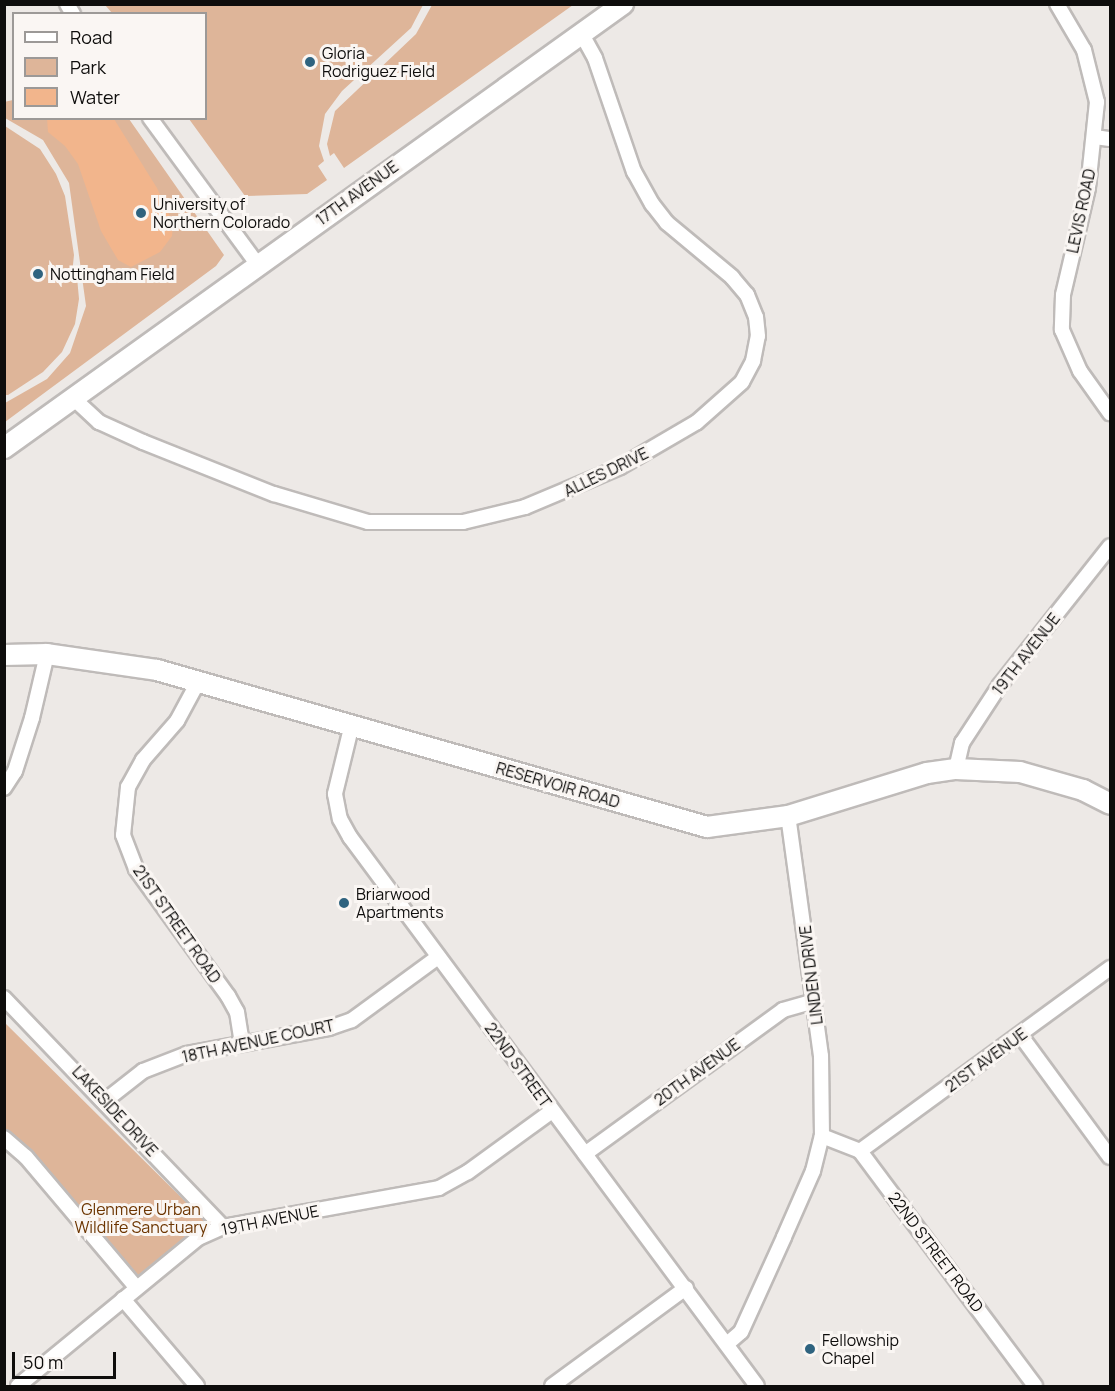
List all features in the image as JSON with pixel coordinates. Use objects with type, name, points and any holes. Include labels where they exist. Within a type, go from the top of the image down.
[{"type":"street","name":"17TH AVENUE","points":[[4,448],[72,397],[623,4]]},
{"type":"street","name":"LEVIS ROAD","points":[[1056,4],[1089,65],[1097,102],[1095,137],[1061,319],[1076,363],[1110,413]]},
{"type":"street","name":"ALLES DRIVE","points":[[72,397],[99,422],[136,439],[338,516],[368,522],[463,522],[559,495],[685,430],[715,409],[742,382],[753,361],[758,336],[756,316],[747,295],[732,277],[667,223],[634,172],[595,58],[582,35]]},
{"type":"street","points":[[151,120],[258,266]]},
{"type":"street","points":[[1095,137],[1110,139]]},
{"type":"street","name":"19TH AVENUE","points":[[956,769],[962,743],[1000,686],[1110,546]]},
{"type":"street","points":[[4,788],[15,771],[32,718],[47,654]]},
{"type":"street","name":"RESERVOIR ROAD","points":[[4,655],[47,654],[134,665],[352,724],[707,827],[788,816],[927,773],[956,769],[1020,772],[1083,790],[1110,804]]},
{"type":"street","name":"21ST STREET ROAD","points":[[198,682],[177,721],[144,760],[128,787],[123,835],[136,868],[228,996],[237,1012],[242,1042]]},
{"type":"street","name":"22ND STREET","points":[[352,724],[336,782],[340,819],[438,957],[757,1386]]},
{"type":"street","name":"LINDEN DRIVE","points":[[788,816],[823,1083],[822,1136]]},
{"type":"street","name":"18TH AVENUE COURT","points":[[106,1100],[156,1064],[242,1042],[329,1028],[352,1020],[438,957]]},
{"type":"street","name":"21ST AVENUE","points":[[860,1151],[1021,1036],[1110,968]]},
{"type":"street","name":"LAKESIDE DRIVE","points":[[4,998],[106,1100],[223,1227]]},
{"type":"street","name":"20TH AVENUE","points":[[585,1154],[783,1010],[814,1001]]},
{"type":"street","points":[[1021,1036],[1110,1157]]},
{"type":"street","name":"19TH AVENUE","points":[[18,1386],[198,1238],[223,1227],[440,1188],[468,1172],[552,1111]]},
{"type":"street","points":[[727,1344],[741,1332],[813,1171],[822,1136],[860,1151]]},
{"type":"street","points":[[4,1138],[26,1157],[136,1287]]},
{"type":"street","name":"22ND STREET ROAD","points":[[860,1151],[1035,1386]]},
{"type":"street","points":[[552,1386],[686,1288]]},
{"type":"street","points":[[123,1299],[197,1386]]},
{"type":"green space","points":[[105,5],[423,5],[411,28],[342,91],[325,114],[319,146],[324,161],[318,166],[327,180],[307,194],[245,196],[190,120],[207,120],[207,12],[111,12]]},
{"type":"green space","points":[[432,5],[573,5],[344,168],[334,153],[330,156],[327,144],[335,111],[416,34]]},
{"type":"green space","points":[[12,100],[12,120],[130,120],[224,255],[216,266],[5,422],[5,403],[47,379],[70,353],[86,306],[69,183],[43,140],[5,118],[4,102]]},
{"type":"green space","name":"Nottingham Field","points":[[5,126],[40,149],[56,174],[65,196],[74,255],[72,274],[76,266],[79,299],[75,324],[62,352],[43,372],[8,395],[4,395]]},
{"type":"green space","name":"Glenmere Urban Wildlife Sanctuary","points":[[4,1022],[204,1220],[137,1279],[28,1148],[5,1128]]},
{"type":"water","points":[[47,120],[115,120],[157,188],[173,223],[172,236],[160,252],[131,267],[118,260],[101,231],[78,164],[65,146],[48,132]]},
{"type":"place","name":"Gloria Rodriguez Field","points":[[310,62]]},
{"type":"place","name":"University of Northern Colorado","points":[[141,213]]},
{"type":"place","name":"Nottingham Field","points":[[38,274]]},
{"type":"place","name":"Briarwood Apartments","points":[[344,903]]},
{"type":"place","name":"Fellowship Chapel","points":[[810,1349]]}]
